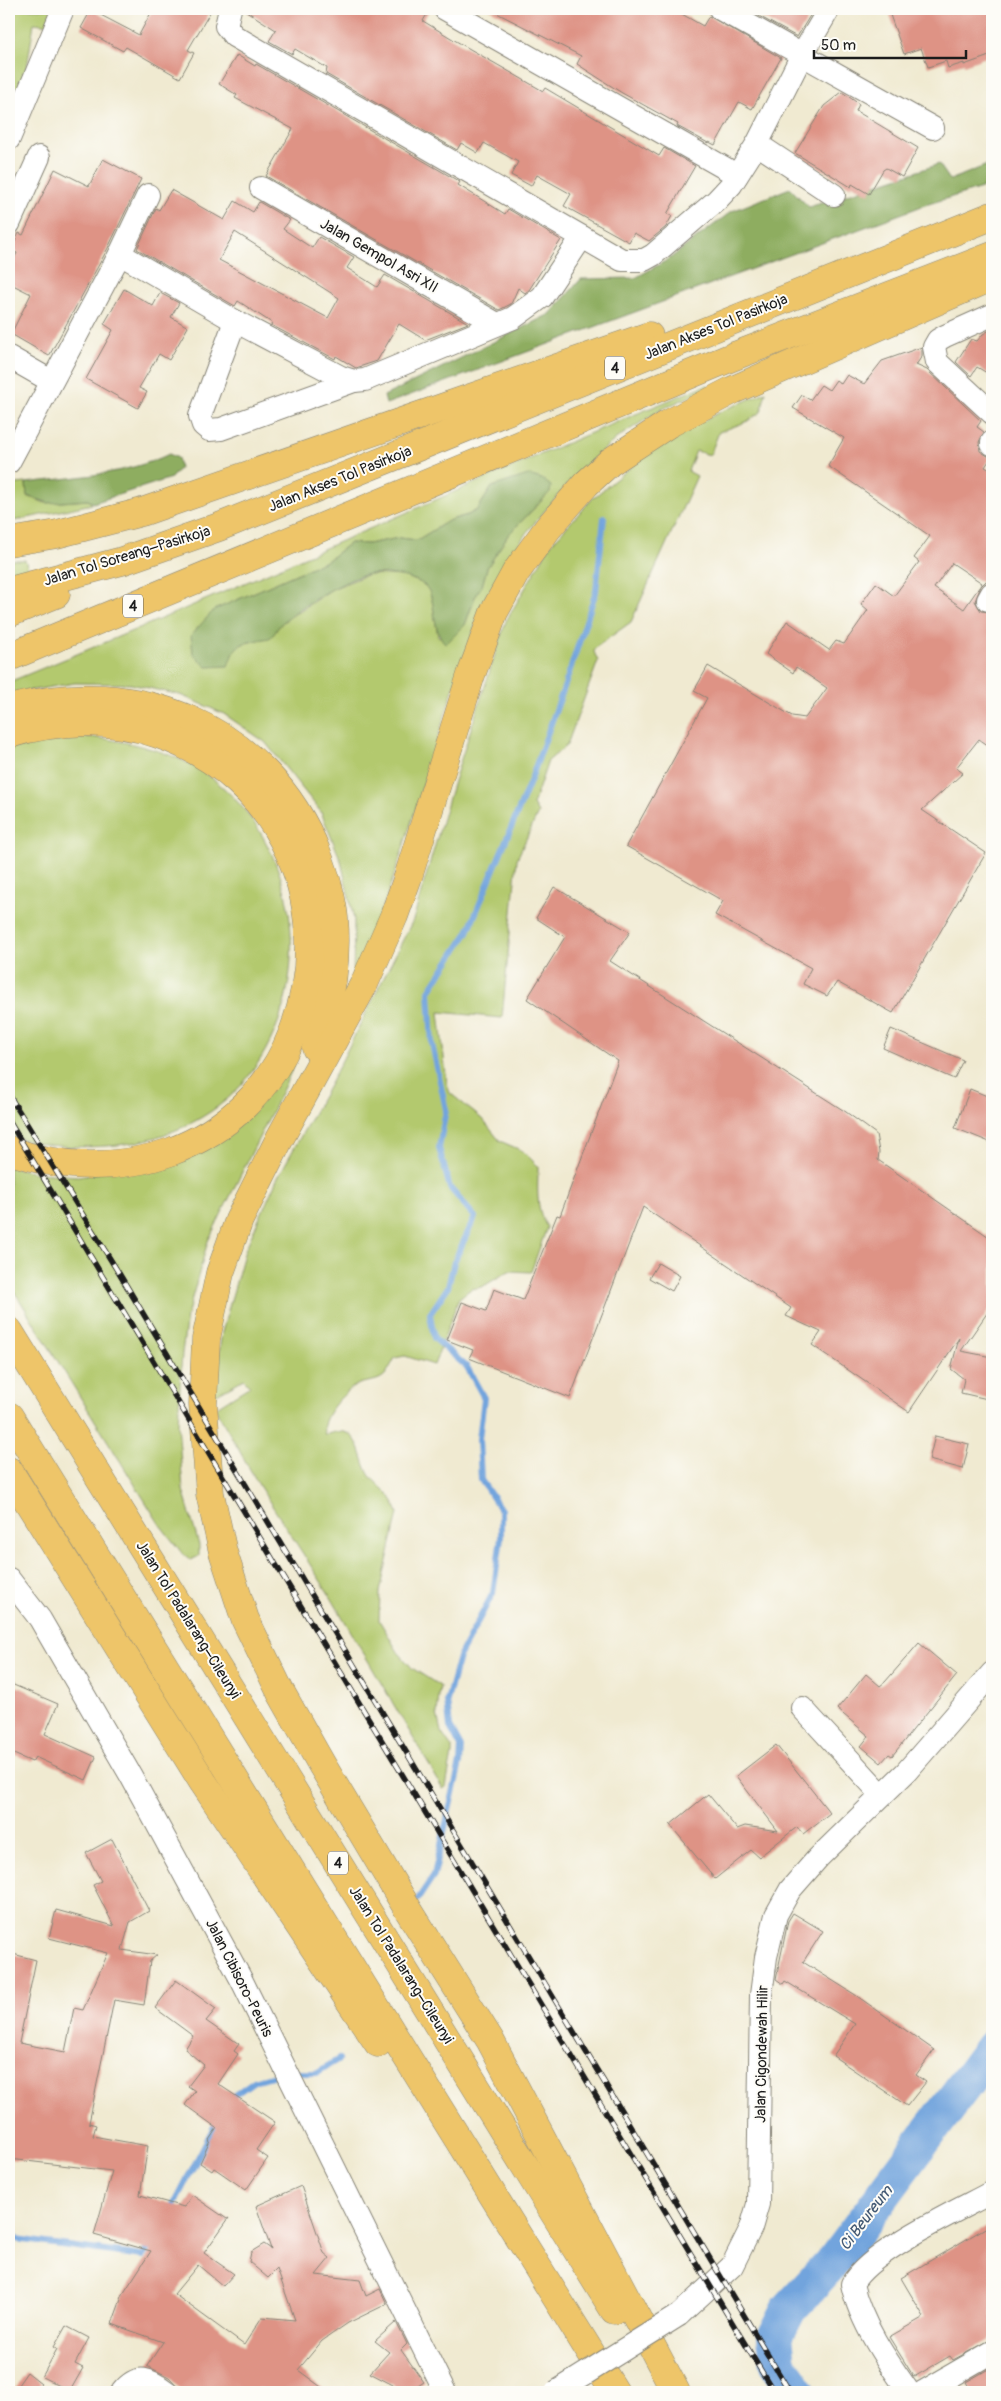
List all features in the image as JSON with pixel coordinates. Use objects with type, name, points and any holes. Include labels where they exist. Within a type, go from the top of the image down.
[{"type":"highway","name":"Jalan Akses Tol Pasirkoja","points":[[245,517],[989,217]]},
{"type":"highway","points":[[9,542],[57,534],[142,512],[989,217]]},
{"type":"highway","name":"4","points":[[9,658],[737,354],[992,256]]},
{"type":"highway","points":[[676,2392],[490,2040],[409,1911],[280,1691],[255,1641],[233,1586],[216,1523],[206,1465],[203,1404],[206,1339],[220,1273],[246,1205],[280,1138],[364,984],[394,916],[411,868],[473,667],[494,612],[516,572],[566,506],[610,462],[668,424],[733,390],[992,277]]},
{"type":"highway","name":"Jalan Tol Soreang–Pasirkoja","points":[[9,591],[122,561],[245,517]]},
{"type":"highway","points":[[9,613],[245,517]]},
{"type":"highway","points":[[9,709],[49,701],[79,698],[118,700],[167,710],[201,723],[236,746],[272,779],[296,810],[310,835],[328,886],[334,917],[334,974],[320,1038],[280,1138]]},
{"type":"highway","points":[[9,734],[54,724],[91,722],[120,725],[164,736],[187,745],[218,764],[244,786],[267,813],[284,840],[305,898],[310,928],[306,988],[287,1046],[258,1093],[238,1113],[214,1131],[184,1147],[155,1157],[125,1162],[90,1164],[56,1162],[9,1150]]},
{"type":"highway","name":"Jalan Tol Padalarang–Cileunyi","points":[[9,1331],[622,2323],[671,2392]]},
{"type":"highway","points":[[9,1416],[615,2392]]},
{"type":"highway","points":[[9,1471],[204,1782],[326,1968],[410,2090],[502,2209]]},
{"type":"highway","points":[[9,1492],[120,1649]]},
{"type":"street","points":[[9,138],[63,9]]},
{"type":"street","points":[[230,9],[226,26],[234,36],[622,260],[644,260],[665,246],[686,225],[717,200],[737,175],[757,144],[802,55],[829,9]]},
{"type":"street","points":[[445,9],[737,175]]},
{"type":"street","points":[[720,9],[933,128]]},
{"type":"street","points":[[757,144],[834,195]]},
{"type":"street","points":[[9,224],[39,157]]},
{"type":"street","name":"Jalan Gempol Asri XII","points":[[261,188],[497,324]]},
{"type":"street","points":[[9,462],[120,254],[148,195]]},
{"type":"street","points":[[235,322],[200,416],[202,425],[209,430],[221,429],[354,381],[365,380],[497,324],[529,308],[542,297],[582,237]]},
{"type":"street","points":[[120,254],[235,322],[340,377],[354,381]]},
{"type":"street","points":[[992,315],[945,336],[938,340],[934,348],[937,362],[992,413]]},
{"type":"street","points":[[9,357],[51,381]]},
{"type":"street","name":"Jalan Cibisoro-Peuris","points":[[9,1579],[40,1619],[131,1776],[241,1979],[444,2392]]},
{"type":"street","name":"Jalan Cigondewah Hilir","points":[[556,2392],[680,2315],[732,2266],[751,2228],[758,2204],[761,1995],[766,1957],[776,1914],[790,1890],[818,1858],[906,1772],[992,1673]]},
{"type":"street","points":[[802,1708],[882,1795]]},
{"type":"street","points":[[909,2392],[866,2321],[855,2297],[852,2284],[862,2270],[888,2250],[992,2192]]},
{"type":"street","points":[[923,2392],[992,2352]]},
{"type":"street","points":[[122,2392],[140,2379],[150,2379],[167,2392]]},
{"type":"green space","points":[[9,9],[52,9],[50,25],[34,23],[23,93],[9,91]]},
{"type":"green space","points":[[992,163],[992,185],[925,205],[386,404],[384,396],[550,314],[581,279],[635,278],[669,259],[732,211],[790,188],[809,207],[939,164],[950,180]]},
{"type":"green space","points":[[708,384],[708,388],[662,409],[617,438],[577,473],[526,533],[485,598],[455,683],[397,867],[371,939],[353,979],[354,920],[341,861],[321,812],[265,742],[224,714],[197,702],[180,695],[131,684],[75,683],[9,694],[9,682],[184,609],[620,420]],"holes":[[[492,487],[550,492],[508,535],[487,568],[482,586],[476,594],[465,625],[438,637],[429,590],[422,583],[403,576],[369,574],[332,589],[283,622],[270,637],[242,644],[234,649],[214,610],[328,560],[350,543],[368,544],[399,538],[417,540],[450,520],[468,515],[477,510]]]},
{"type":"green space","points":[[766,392],[761,412],[746,422],[719,432],[710,455],[696,451],[688,471],[697,476],[631,622],[595,648],[594,652],[598,661],[567,745],[548,761],[533,805],[538,813],[517,859],[502,1018],[439,1012],[447,1084],[450,1093],[482,1119],[500,1141],[523,1151],[538,1166],[539,1205],[547,1227],[531,1272],[509,1271],[482,1287],[471,1289],[459,1298],[434,1365],[405,1356],[395,1358],[382,1377],[359,1384],[347,1392],[334,1406],[325,1422],[325,1435],[346,1432],[352,1436],[357,1443],[370,1476],[389,1495],[398,1513],[380,1592],[379,1620],[398,1652],[412,1668],[440,1686],[437,1714],[441,1732],[452,1748],[446,1787],[443,1789],[329,1594],[260,1487],[215,1408],[250,1386],[244,1379],[213,1396],[222,1332],[245,1250],[277,1179],[331,1082],[413,920],[454,781],[506,621],[551,544],[593,498],[656,446],[722,411]]},
{"type":"green space","points":[[169,454],[178,458],[180,468],[171,478],[93,503],[88,500],[49,503],[27,496],[26,483],[117,471],[135,467]]},
{"type":"green space","points":[[528,475],[542,479],[551,486],[550,492],[508,535],[487,568],[482,586],[476,594],[465,625],[446,644],[437,629],[433,602],[427,588],[410,578],[396,575],[369,574],[349,581],[311,601],[283,622],[271,637],[242,644],[235,650],[228,666],[207,667],[193,654],[191,635],[214,610],[328,560],[350,543],[368,544],[399,538],[417,540],[450,520],[468,515],[477,510],[492,487]]},
{"type":"green space","points":[[26,483],[27,496],[45,503],[88,500],[92,504],[9,522],[9,485]]},
{"type":"green space","points":[[9,560],[25,560],[30,573],[9,578]]},
{"type":"green space","points":[[92,737],[138,745],[182,760],[209,776],[240,805],[264,839],[281,877],[290,918],[291,960],[285,1002],[270,1041],[248,1077],[219,1106],[184,1126],[145,1140],[106,1146],[56,1146],[31,1142],[9,1134],[9,748],[42,740]]},
{"type":"green space","points":[[292,1060],[294,1065],[285,1085],[208,1241],[187,1316],[182,1353],[178,1423],[183,1490],[199,1545],[199,1556],[191,1560],[182,1553],[160,1525],[9,1283],[9,1166],[36,1173],[78,1176],[178,1160]]},
{"type":"building","points":[[153,9],[212,9],[188,50],[194,53],[180,78],[126,47],[123,51],[81,28],[91,10],[139,35]]},
{"type":"building","points":[[243,9],[430,9],[423,21],[456,41],[543,91],[545,88],[659,156],[664,148],[695,166],[667,214],[672,216],[666,227],[649,241],[634,233],[629,242],[564,206],[571,194],[537,175],[531,186],[511,175],[518,162],[484,143],[478,153],[461,143],[457,150],[326,74],[327,68],[295,49],[292,54],[269,41],[276,30]]},
{"type":"building","points":[[489,9],[673,9],[703,26],[709,16],[781,58],[752,109],[739,102],[715,145],[677,126],[678,124],[622,93],[577,64],[581,56]]},
{"type":"building","points":[[746,9],[814,9],[797,37]]},
{"type":"building","points":[[908,9],[992,9],[992,55],[964,65],[964,63],[948,68],[946,61],[928,67],[921,48],[904,54],[890,15]]},
{"type":"building","points":[[237,55],[255,66],[256,64],[460,182],[458,185],[505,214],[508,209],[561,240],[529,290],[525,293],[518,288],[511,304],[499,310],[266,176],[293,129],[235,98],[237,95],[219,84]]},
{"type":"building","points":[[842,92],[859,104],[856,111],[918,148],[902,177],[886,168],[869,194],[852,184],[851,187],[795,153],[824,106]]},
{"type":"building","points":[[103,159],[141,179],[108,248],[49,356],[11,334],[31,294],[9,283],[9,269],[17,253],[11,250],[19,233],[23,235],[55,169],[89,186]]},
{"type":"building","points":[[171,190],[224,220],[235,201],[253,212],[259,202],[290,220],[283,229],[312,248],[319,237],[354,257],[347,268],[377,287],[385,275],[468,323],[425,340],[399,324],[377,361],[356,368],[336,356],[335,359],[271,325],[272,323],[238,301],[235,306],[137,249],[156,208],[159,210]],"holes":[[[235,232],[339,298],[328,318],[219,260]]]},
{"type":"building","points":[[124,289],[153,306],[160,293],[179,303],[171,317],[188,327],[169,360],[159,354],[139,388],[147,392],[138,408],[86,379],[113,330],[104,324]]},
{"type":"building","points":[[992,329],[992,376],[977,367],[971,376],[956,362],[971,339],[977,341],[983,334]]},
{"type":"building","points":[[922,347],[922,356],[916,365],[927,370],[981,421],[977,427],[984,432],[979,442],[980,451],[991,458],[985,467],[992,471],[992,580],[986,581],[981,586],[975,601],[981,611],[992,612],[992,748],[979,739],[956,768],[963,773],[922,810],[986,853],[893,1013],[837,982],[827,996],[803,984],[811,968],[715,915],[723,901],[626,846],[707,698],[694,691],[708,666],[792,716],[805,718],[827,688],[796,667],[793,673],[766,654],[787,621],[829,650],[836,641],[844,644],[868,610],[861,604],[876,583],[894,596],[919,562],[914,558],[930,536],[828,466],[844,438],[793,408],[802,395],[810,400],[821,385],[829,390],[836,380],[841,384],[847,375],[864,384],[882,361]],"holes":[[[952,563],[982,583],[964,609],[934,588]]]},
{"type":"building","points":[[554,887],[630,932],[610,961],[846,1112],[876,1134],[879,1152],[878,1160],[992,1239],[992,1306],[961,1351],[992,1357],[992,1400],[961,1393],[964,1379],[951,1369],[959,1338],[909,1412],[812,1345],[821,1332],[786,1316],[791,1308],[643,1207],[570,1398],[469,1358],[473,1350],[447,1340],[462,1302],[486,1311],[494,1289],[523,1300],[557,1215],[560,1216],[618,1061],[527,999],[565,937],[536,918]]},
{"type":"building","points":[[891,1029],[963,1060],[954,1079],[883,1048]]},
{"type":"building","points":[[970,1089],[992,1098],[992,1143],[955,1128]]},
{"type":"building","points":[[658,1263],[680,1276],[672,1291],[649,1278]]},
{"type":"building","points":[[935,1436],[969,1444],[963,1469],[929,1460]]},
{"type":"building","points":[[919,1643],[957,1675],[892,1756],[889,1754],[881,1763],[861,1746],[869,1736],[837,1709],[866,1674],[880,1686]]},
{"type":"building","points":[[9,1683],[58,1704],[45,1734],[96,1757],[86,1780],[35,1757],[32,1762],[9,1752]]},
{"type":"building","points":[[776,1745],[830,1813],[803,1834],[797,1827],[759,1857],[751,1850],[715,1879],[670,1825],[708,1794],[737,1829],[745,1826],[778,1831],[736,1776]]},
{"type":"building","points":[[112,1839],[149,1911],[130,1922],[122,1950],[157,1955],[150,1961],[144,2005],[114,2000],[89,2123],[96,2125],[93,2136],[148,2146],[140,2195],[184,2207],[192,2195],[227,2219],[229,2218],[204,2253],[234,2274],[223,2286],[198,2265],[174,2294],[244,2345],[262,2317],[295,2320],[277,2269],[268,2278],[249,2262],[251,2252],[264,2244],[271,2249],[256,2206],[301,2186],[324,2253],[330,2258],[316,2275],[360,2280],[366,2296],[380,2289],[387,2304],[348,2323],[322,2341],[298,2370],[328,2392],[183,2392],[169,2377],[147,2366],[163,2342],[112,2324],[123,2294],[151,2251],[94,2235],[112,2171],[9,2159],[9,1953],[36,1960],[19,2043],[65,2052],[74,2008],[83,2010],[108,1953],[49,1938],[56,1910],[114,1926],[93,1885],[101,1881],[86,1853]]},
{"type":"building","points":[[793,1913],[823,1931],[803,1962],[854,1994],[934,2050],[916,2075],[926,2082],[907,2106],[833,2056],[855,2024],[785,1981],[783,1984],[776,1979],[788,1921]]},
{"type":"building","points":[[176,1980],[216,2009],[206,2021],[239,2044],[234,2051],[238,2054],[218,2084],[275,2122],[256,2150],[268,2158],[246,2190],[214,2168],[212,2171],[200,2163],[209,2140],[217,2128],[185,2105],[195,2091],[188,2086],[204,2065],[185,2049],[193,2036],[155,2008]]},
{"type":"building","points":[[992,2224],[992,2339],[953,2360],[950,2356],[914,2377],[889,2337],[924,2317],[901,2278]]},
{"type":"building","points":[[396,2322],[407,2344],[401,2350],[424,2382],[409,2392],[398,2392],[393,2385],[370,2373],[389,2352],[375,2341]]},
{"type":"building","points":[[66,2326],[89,2338],[75,2364],[83,2368],[70,2391],[42,2377],[57,2349],[54,2347]]},
{"type":"building","points":[[992,2367],[992,2392],[972,2392],[966,2382]]},
{"type":"building","points":[[27,2372],[41,2383],[34,2392],[13,2392]]},
{"type":"waterway","points":[[418,1899],[434,1875],[460,1763],[461,1747],[450,1727],[447,1701],[459,1657],[493,1593],[501,1538],[501,1510],[481,1480],[479,1439],[484,1398],[467,1367],[434,1338],[430,1314],[448,1287],[454,1262],[475,1217],[450,1188],[439,1148],[446,1110],[432,1044],[429,991],[468,932],[530,782],[596,591],[604,518]]},
{"type":"waterway","name":"Ci Beureum","points":[[798,2392],[778,2364],[775,2337],[789,2309],[836,2258],[992,2048]]},
{"type":"waterway","points":[[292,2073],[316,2073],[339,2059]]},
{"type":"waterway","points":[[229,2099],[254,2081],[282,2073]]},
{"type":"waterway","points":[[170,2212],[218,2119]]},
{"type":"waterway","points":[[9,2238],[143,2256],[151,2244]]},
{"type":"railway","points":[[9,1095],[120,1275],[790,2392]]},
{"type":"railway","points":[[9,1121],[774,2392]]}]
